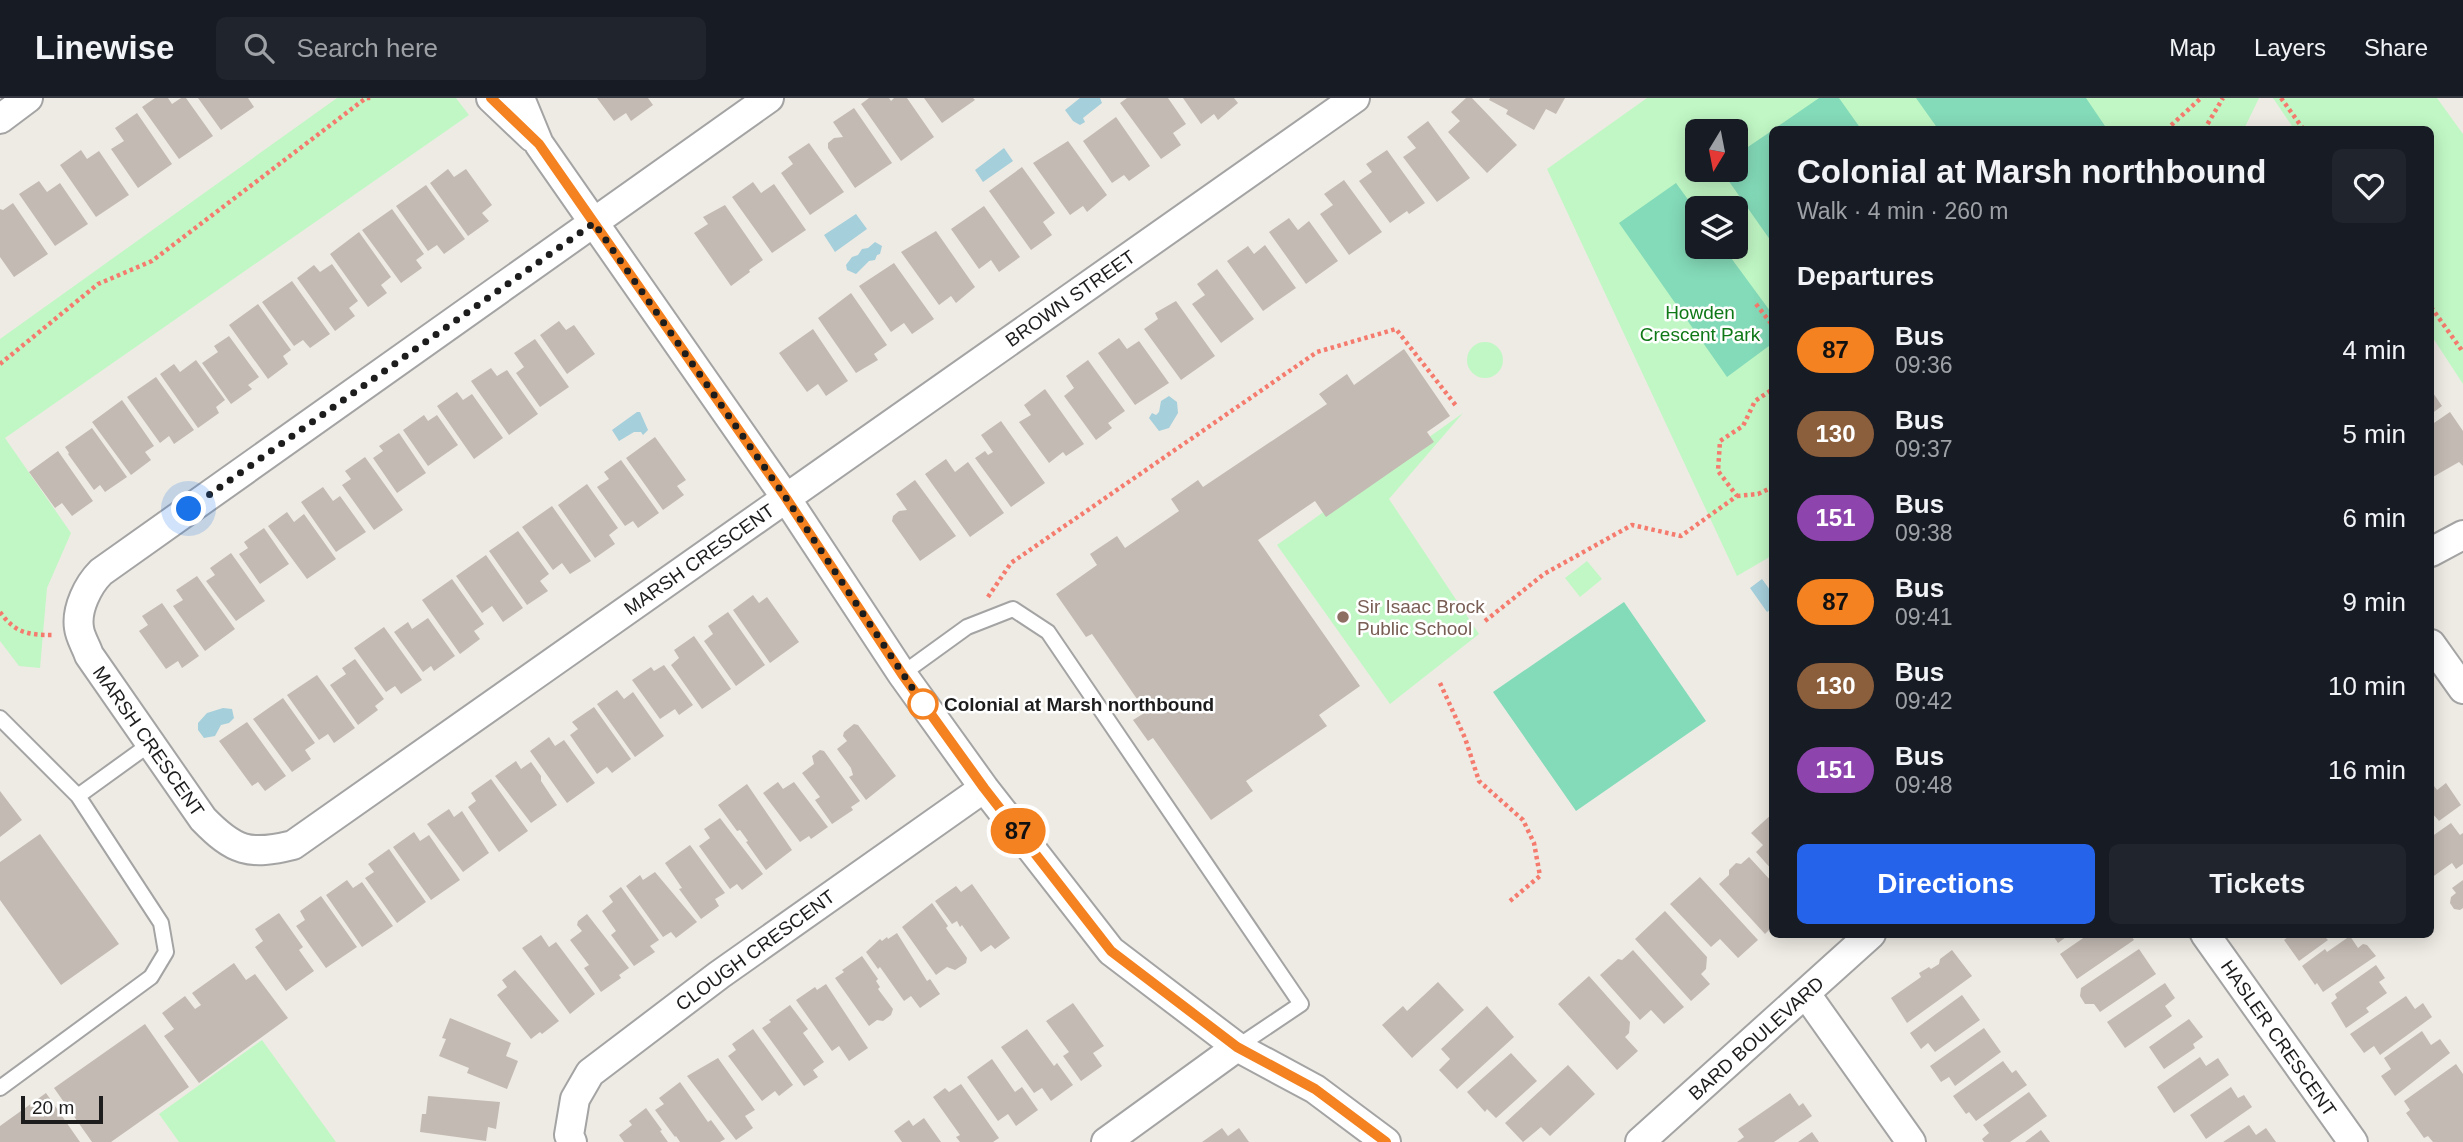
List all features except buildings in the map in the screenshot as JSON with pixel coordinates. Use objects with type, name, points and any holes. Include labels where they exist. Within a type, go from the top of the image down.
[{"type":"street","points":[[0,119],[29,98]]},
{"type":"street","points":[[491,98],[539,144],[786,498],[902,674],[984,788],[1111,951],[1237,1047],[1315,1089],[1386,1142]]},
{"type":"street","points":[[520,98],[539,144]]},
{"type":"street","name":"MARSH CRESCENT","points":[[769,98],[101,572],[91,582],[83,601],[78,626],[89,655],[203,819],[223,840],[244,849],[268,851],[293,845],[786,498]]},
{"type":"street","name":"BROWN STREET","points":[[786,498],[1355,98]]},
{"type":"street","points":[[2434,550],[2463,535]]},
{"type":"street","points":[[2434,648],[2463,689]]},
{"type":"street","name":"CLOUGH CRESCENT","points":[[572,1142],[569,1135],[575,1099],[590,1073],[719,975],[984,788]]},
{"type":"street","name":"BARD BOULEVARD","points":[[1640,1142],[1867,938]]},
{"type":"street","name":"HASLER CRESCENT","points":[[2208,938],[2353,1142]]},
{"type":"street","points":[[1805,994],[1911,1142]]},
{"type":"street","points":[[1106,1142],[1237,1047]]},
{"type":"lane","points":[[902,674],[967,627],[1013,609],[1048,632],[1301,1004],[1237,1047]]},
{"type":"lane","points":[[0,718],[78,796],[161,923],[166,952],[151,978],[0,1088]]},
{"type":"lane","points":[[78,796],[150,744]]},
{"type":"path","points":[[0,364],[98,284],[152,261],[366,99],[371,98]]},
{"type":"path","points":[[2170,126],[2201,98]]},
{"type":"path","points":[[2206,126],[2223,98]]},
{"type":"path","points":[[2281,98],[2301,126]]},
{"type":"path","points":[[1756,304],[1769,321]]},
{"type":"path","points":[[2434,311],[2463,352]]},
{"type":"path","points":[[967,627],[1011,563],[1317,352],[1396,329],[1457,407]]},
{"type":"path","points":[[1737,496],[1718,471],[1720,441],[1743,426],[1755,401],[1769,392]]},
{"type":"path","points":[[1485,621],[1544,574],[1632,525],[1681,536],[1737,496],[1758,494],[1769,489]]},
{"type":"path","points":[[0,612],[9,624],[29,635],[54,635]]},
{"type":"path","points":[[1440,682],[1465,738],[1479,781],[1523,820],[1534,844],[1540,876],[1510,901]]},
{"type":"green space","points":[[337,98],[456,98],[469,115],[5,438],[71,533],[47,588],[40,668],[19,666],[0,641],[0,339]]},
{"type":"green space","name":"Howden Crescent Park","points":[[1647,98],[2259,98],[2245,126],[1769,126],[1769,557],[1737,576],[1547,169]]},
{"type":"green space","points":[[1819,98],[1839,98],[1859,126],[1778,126]]},
{"type":"green space","points":[[1916,98],[2086,98],[2105,126],[1936,126]]},
{"type":"green space","points":[[2273,98],[2437,98],[2463,134],[2463,384],[2434,340],[2434,126],[2292,126]]},
{"type":"green space","points":[[1769,133],[1769,238],[1748,208],[1748,196],[1739,196],[1729,182],[1748,182],[1748,147]]},
{"type":"green space","points":[[1676,183],[1685,196],[1685,259],[1732,259],[1769,310],[1769,346],[1727,377],[1619,223]]},
{"type":"green space","points":[[1485,342],[1497,348],[1503,360],[1497,372],[1485,378],[1473,372],[1467,360],[1473,348]]},
{"type":"green space","points":[[1463,413],[1389,499],[1479,634],[1390,704],[1277,545]]},
{"type":"green space","points":[[1587,561],[1602,579],[1580,597],[1565,578]]},
{"type":"green space","points":[[1624,602],[1706,721],[1576,811],[1493,692]]},
{"type":"green space","points":[[262,1040],[336,1142],[179,1142],[159,1114]]},
{"type":"water","points":[[1080,98],[1100,98],[1102,103],[1083,118],[1085,122],[1080,125],[1073,121],[1065,110]]},
{"type":"water","points":[[1004,148],[1013,161],[983,182],[975,170]]},
{"type":"water","points":[[856,214],[867,229],[835,252],[824,235]]},
{"type":"water","points":[[875,242],[882,246],[875,260],[869,261],[856,274],[847,270],[846,265],[852,257]]},
{"type":"water","points":[[1169,396],[1177,402],[1178,413],[1169,428],[1159,431],[1149,418],[1152,413],[1156,415],[1159,412],[1161,401]]},
{"type":"water","points":[[640,412],[648,430],[643,435],[641,432],[634,432],[619,441],[612,430]]},
{"type":"water","points":[[1762,579],[1769,589],[1769,611],[1767,612],[1750,588]]},
{"type":"water","points":[[223,708],[232,709],[234,718],[221,725],[215,736],[204,738],[198,730],[198,723],[207,713]]},
{"type":"bus line","name":"87","points":[[491,98],[539,144],[786,498],[902,674],[984,788],[1111,951],[1237,1047],[1315,1089],[1386,1142]]},
{"type":"place","name":"Sir Isaac Brock Public School","points":[[1343,617]]},
{"type":"place","name":"Colonial at Marsh northbound","points":[[923,704]]},
{"type":"route","points":[[189,509],[594,223],[786,498],[923,704]]}]
